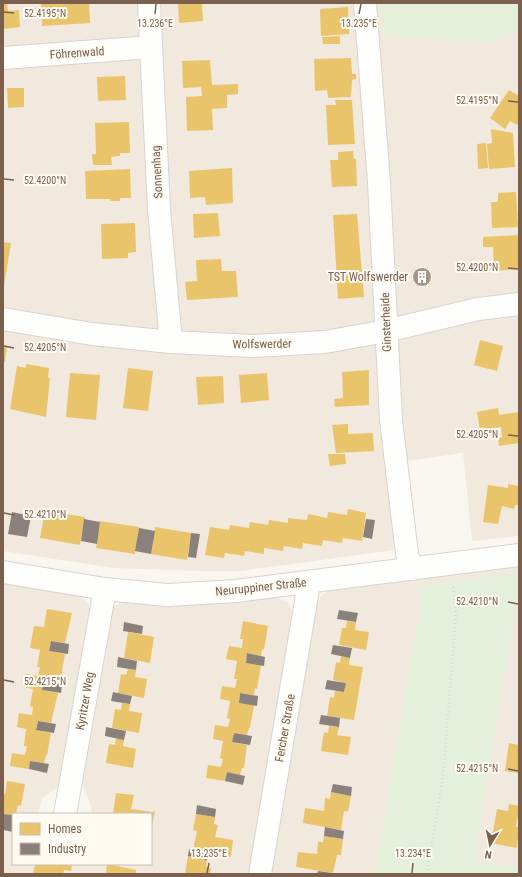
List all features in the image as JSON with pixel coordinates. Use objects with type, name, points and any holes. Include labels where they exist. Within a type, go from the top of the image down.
[{"type":"street","name":"Sonnenhag","points":[[148,3],[160,210],[171,342]]},
{"type":"street","name":"Ginsterheide","points":[[365,3],[379,182],[391,420],[406,547],[411,569]]},
{"type":"street","name":"Föhrenwald","points":[[3,58],[150,48]]},
{"type":"street","name":"Wolfswerder","points":[[3,319],[92,334],[171,342],[253,346],[325,342],[478,309],[519,304]]},
{"type":"street","name":"Neuruppiner Straße","points":[[3,572],[105,588],[167,595],[236,591],[309,583],[519,556]]},
{"type":"street","name":"Fercher Straße","points":[[260,874],[309,583]]},
{"type":"street","name":"Kyritzer Weg","points":[[65,813],[105,588]]},
{"type":"path","points":[[427,874],[443,776],[452,674],[456,616],[453,578]]},
{"type":"shaded area","points":[[3,3],[519,3],[519,536],[472,541],[463,453],[386,464],[394,550],[241,571],[113,568],[3,551]]},
{"type":"shaded area","points":[[519,564],[519,874],[270,874],[316,606],[321,596],[329,590]]},
{"type":"shaded area","points":[[3,581],[79,595],[88,603],[91,611],[61,784],[43,798],[38,813],[12,813],[12,865],[152,865],[152,813],[92,813],[90,802],[81,784],[109,613],[113,607],[123,601],[272,597],[279,598],[288,603],[293,612],[251,874],[3,874]]},
{"type":"green space","points":[[382,3],[519,3],[519,31],[489,42],[383,36]]},
{"type":"green space","points":[[519,573],[519,587],[474,860],[519,868],[519,874],[375,874],[424,585]]},
{"type":"building: Homes","points":[[3,3],[7,3],[8,11],[19,10],[20,27],[3,29]]},
{"type":"building: Homes","points":[[41,3],[89,3],[90,23],[42,26]]},
{"type":"building: Homes","points":[[178,3],[202,3],[203,21],[179,23]]},
{"type":"building: Homes","points":[[348,7],[349,34],[321,36],[320,9]]},
{"type":"building: Homes","points":[[340,36],[340,44],[323,44],[322,37]]},
{"type":"building: Homes","points":[[351,58],[352,74],[356,74],[356,79],[352,80],[351,97],[328,98],[327,90],[315,91],[314,59]]},
{"type":"building: Homes","points":[[210,60],[212,85],[238,84],[238,94],[227,95],[227,108],[212,109],[213,130],[187,131],[186,97],[202,96],[201,87],[183,88],[182,61]]},
{"type":"building: Homes","points":[[125,76],[126,100],[98,101],[97,77]]},
{"type":"building: Homes","points":[[7,88],[24,88],[24,107],[8,108]]},
{"type":"building: Homes","points":[[509,90],[519,96],[519,122],[517,125],[510,121],[505,129],[490,118]]},
{"type":"building: Homes","points":[[335,100],[352,100],[355,144],[328,145],[326,105],[336,105]]},
{"type":"building: Homes","points":[[129,122],[130,153],[120,153],[120,156],[111,157],[112,165],[93,165],[92,154],[96,154],[95,123]]},
{"type":"building: Homes","points":[[491,129],[513,133],[515,167],[489,169],[487,144],[492,143]]},
{"type":"building: Homes","points":[[486,143],[488,168],[478,169],[477,144]]},
{"type":"building: Homes","points":[[353,151],[354,159],[356,159],[357,186],[332,187],[330,160],[338,160],[338,152]]},
{"type":"building: Homes","points":[[232,168],[233,203],[206,205],[205,197],[190,198],[189,171]]},
{"type":"building: Homes","points":[[130,169],[131,198],[120,198],[120,201],[110,201],[110,199],[86,199],[85,171]]},
{"type":"building: Homes","points":[[516,192],[518,227],[492,228],[491,202],[498,202],[498,193]]},
{"type":"building: Homes","points":[[218,213],[220,236],[194,238],[193,214]]},
{"type":"building: Homes","points":[[357,214],[364,297],[338,299],[333,215]]},
{"type":"building: Homes","points":[[135,223],[136,252],[128,253],[128,258],[102,259],[101,224]]},
{"type":"building: Homes","points":[[518,235],[519,269],[494,271],[493,247],[483,247],[483,237]]},
{"type":"building: Homes","points":[[3,242],[11,243],[4,286],[3,286]]},
{"type":"building: Homes","points":[[221,259],[222,271],[236,271],[238,297],[187,300],[185,282],[197,281],[196,260]]},
{"type":"building: Homes","name":"TST Wolfswerder","points":[[428,268],[430,284],[416,286],[414,270]]},
{"type":"building: Homes","points":[[480,340],[503,346],[497,371],[474,365]]},
{"type":"building: Homes","points":[[3,345],[7,346],[5,362],[3,361]]},
{"type":"building: Homes","points":[[26,364],[49,368],[48,378],[50,378],[46,417],[10,409],[17,366],[26,368]]},
{"type":"building: Homes","points":[[128,368],[153,371],[148,411],[123,408]]},
{"type":"building: Homes","points":[[369,370],[369,405],[335,407],[334,399],[343,398],[342,372]]},
{"type":"building: Homes","points":[[70,373],[100,375],[96,420],[66,417]]},
{"type":"building: Homes","points":[[267,373],[269,400],[241,403],[239,375]]},
{"type":"building: Homes","points":[[223,376],[224,403],[198,405],[196,377]]},
{"type":"building: Homes","points":[[498,408],[499,415],[519,412],[519,443],[499,446],[498,438],[502,437],[501,427],[480,430],[477,412]]},
{"type":"building: Homes","points":[[348,424],[348,434],[373,433],[374,451],[336,453],[332,425]]},
{"type":"building: Homes","points":[[328,454],[345,454],[346,464],[330,466]]},
{"type":"building: Homes","points":[[508,484],[519,486],[519,505],[515,505],[514,509],[502,506],[498,524],[483,522],[488,485],[508,488]]},
{"type":"building: Homes","points":[[348,509],[366,513],[362,541],[343,538],[342,543],[323,540],[322,546],[303,543],[302,549],[284,546],[283,551],[264,548],[264,554],[245,551],[244,556],[225,553],[224,558],[205,555],[210,527],[229,530],[230,525],[249,528],[250,522],[268,525],[269,520],[288,523],[288,518],[307,520],[308,514],[327,518],[328,512],[347,515]]},
{"type":"building: Homes","points":[[45,511],[85,517],[80,545],[40,538]]},
{"type":"building: Homes","points":[[100,521],[139,527],[135,554],[96,548]]},
{"type":"building: Homes","points":[[155,527],[191,533],[187,560],[151,554]]},
{"type":"building: Homes","points":[[47,609],[72,613],[65,643],[51,641],[49,651],[65,654],[61,677],[58,683],[44,681],[42,690],[58,693],[51,723],[38,721],[36,730],[51,733],[47,755],[44,763],[30,761],[29,769],[10,766],[12,753],[25,755],[27,746],[24,746],[26,729],[17,727],[19,713],[32,715],[33,707],[30,706],[33,689],[24,687],[26,674],[38,676],[40,667],[37,667],[40,650],[30,648],[34,626],[44,627]]},
{"type":"building: Homes","points":[[243,621],[268,626],[264,650],[262,649],[261,656],[247,653],[246,663],[261,665],[257,689],[255,688],[254,695],[240,693],[239,703],[254,705],[250,728],[247,735],[234,733],[232,742],[247,745],[244,768],[242,768],[240,775],[227,772],[225,781],[206,778],[208,765],[221,767],[223,759],[220,758],[223,741],[213,739],[215,725],[228,727],[230,719],[227,718],[230,701],[220,699],[222,686],[235,688],[237,679],[234,679],[237,661],[226,659],[229,646],[242,648],[243,639],[240,639]]},
{"type":"building: Homes","points":[[347,621],[356,622],[355,630],[369,632],[366,650],[339,645],[342,628],[346,628]]},
{"type":"building: Homes","points":[[128,632],[154,637],[150,663],[124,658]]},
{"type":"building: Homes","points":[[341,656],[350,658],[349,665],[363,667],[354,720],[327,716],[330,697],[334,698],[335,691],[344,692],[346,683],[333,680],[336,662],[340,663]]},
{"type":"building: Homes","points":[[128,669],[136,670],[135,677],[147,679],[144,698],[118,693],[121,674],[126,675]]},
{"type":"building: Homes","points":[[122,703],[130,704],[129,711],[142,713],[139,733],[112,728],[115,709],[121,710]]},
{"type":"building: Homes","points":[[329,726],[339,727],[337,735],[351,737],[348,755],[321,751],[324,732],[328,733]]},
{"type":"building: Homes","points":[[116,738],[124,740],[123,746],[136,749],[133,768],[106,763],[109,744],[115,745]]},
{"type":"building: Homes","points":[[509,743],[519,745],[519,773],[505,771]]},
{"type":"building: Homes","points":[[7,781],[25,784],[21,806],[18,805],[16,813],[12,813],[12,815],[3,814],[3,794],[5,794]]},
{"type":"building: Homes","points":[[331,792],[351,796],[348,812],[344,811],[341,830],[303,823],[305,808],[324,811],[325,798],[330,799]]},
{"type":"building: Homes","points":[[116,793],[134,795],[131,809],[155,811],[152,826],[152,813],[113,813]]},
{"type":"building: Homes","points":[[509,804],[519,806],[519,819],[517,819],[516,827],[519,827],[517,848],[491,843],[497,809],[508,811]]},
{"type":"building: Homes","points":[[196,814],[215,817],[214,824],[218,825],[215,837],[233,840],[231,857],[193,850],[197,831],[193,830]]},
{"type":"building: Homes","points":[[324,836],[343,839],[341,855],[337,855],[333,873],[296,867],[298,852],[317,854],[318,842],[323,842]]},
{"type":"building: Homes","points":[[188,856],[207,860],[206,867],[211,868],[210,874],[185,873]]},
{"type":"building: Homes","points":[[35,865],[72,865],[71,871],[64,870],[63,874],[33,874]]},
{"type":"building: Homes","points":[[107,865],[136,870],[136,874],[106,874]]},
{"type":"building: Industry","points":[[12,512],[31,516],[27,537],[8,534]]},
{"type":"building: Industry","points":[[84,519],[100,522],[97,544],[81,541]]},
{"type":"building: Industry","points":[[366,519],[375,520],[372,539],[363,537]]},
{"type":"building: Industry","points":[[139,528],[155,531],[151,554],[135,551]]},
{"type":"building: Industry","points":[[191,533],[200,534],[196,558],[188,557]]},
{"type":"building: Industry","points":[[339,610],[358,613],[356,622],[337,619]]},
{"type":"building: Industry","points":[[124,622],[143,626],[142,634],[123,631]]},
{"type":"building: Industry","points":[[51,641],[69,644],[68,654],[49,651]]},
{"type":"building: Industry","points":[[333,645],[352,648],[350,658],[331,654]]},
{"type":"building: Industry","points":[[247,653],[265,657],[264,666],[246,663]]},
{"type":"building: Industry","points":[[118,657],[137,661],[136,670],[117,667]]},
{"type":"building: Industry","points":[[327,680],[346,683],[344,692],[325,689]]},
{"type":"building: Industry","points":[[44,681],[62,684],[61,693],[42,690]]},
{"type":"building: Industry","points":[[113,692],[132,696],[130,704],[111,701]]},
{"type":"building: Industry","points":[[240,693],[258,696],[257,706],[239,703]]},
{"type":"building: Industry","points":[[321,715],[340,718],[339,727],[319,724]]},
{"type":"building: Industry","points":[[38,721],[56,724],[54,733],[36,730]]},
{"type":"building: Industry","points":[[106,727],[126,731],[124,740],[105,736]]},
{"type":"building: Industry","points":[[234,733],[252,736],[250,745],[232,742]]},
{"type":"building: Industry","points":[[30,761],[49,764],[47,773],[29,769]]},
{"type":"building: Industry","points":[[227,772],[245,776],[243,785],[225,781]]},
{"type":"building: Industry","points":[[333,784],[352,787],[351,796],[331,792]]},
{"type":"building: Industry","points":[[197,805],[216,809],[215,817],[196,814]]},
{"type":"building: Industry","points":[[3,814],[12,815],[12,832],[3,830]]},
{"type":"building: Industry","points":[[325,827],[344,831],[343,839],[324,836]]},
{"type":"building: Industry","points":[[189,849],[209,853],[207,860],[188,856]]},
{"type":"building: Industry","points":[[318,871],[332,873],[332,874],[317,874]]},
{"type":"place","name":"TST Wolfswerder","points":[[422,277]]}]
